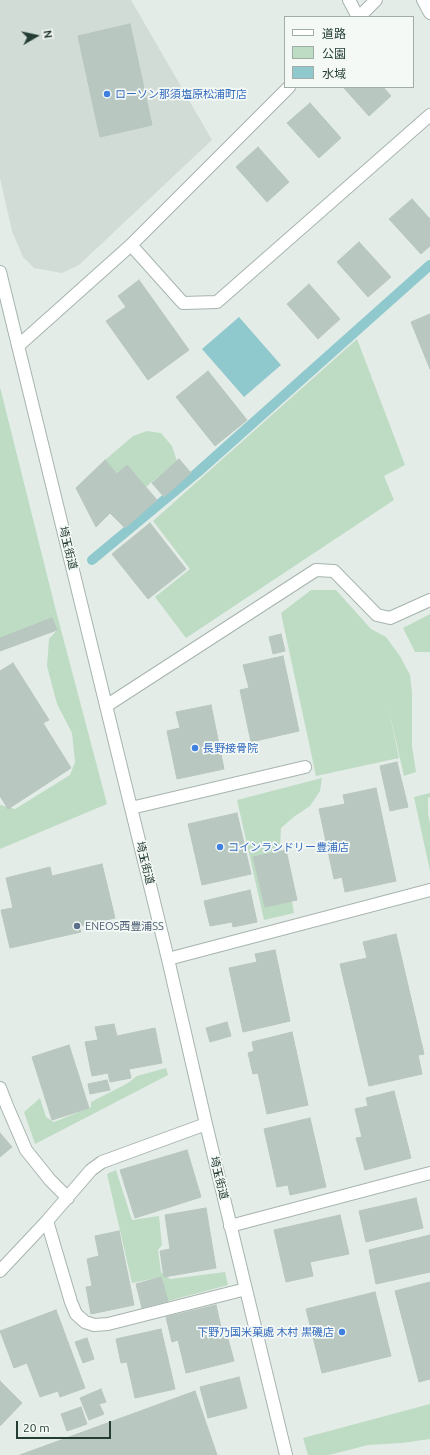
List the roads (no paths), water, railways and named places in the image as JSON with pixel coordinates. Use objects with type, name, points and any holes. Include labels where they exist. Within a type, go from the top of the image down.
[{"type":"street","points":[[348,0],[357,16]]},
{"type":"street","points":[[359,16],[376,0]]},
{"type":"street","points":[[423,0],[430,13]]},
{"type":"street","points":[[18,346],[131,246],[288,88]]},
{"type":"street","points":[[131,246],[183,303],[217,302],[430,115]]},
{"type":"street","name":"埼玉街道","points":[[0,272],[132,808],[230,1226],[286,1455]]},
{"type":"street","points":[[106,706],[316,570],[334,571],[376,615],[390,618],[430,600]]},
{"type":"street","points":[[132,808],[305,767]]},
{"type":"street","points":[[168,959],[430,890]]},
{"type":"street","points":[[0,1088],[6,1106],[26,1150],[50,1180],[68,1198]]},
{"type":"street","points":[[0,1271],[68,1198],[91,1170],[102,1162],[206,1124]]},
{"type":"street","points":[[230,1226],[430,1173]]},
{"type":"street","points":[[47,1221],[71,1302],[76,1314],[85,1322],[94,1325],[108,1324],[246,1289]]},
{"type":"water","points":[[239,317],[281,365],[244,397],[202,349]]},
{"type":"waterway","points":[[92,560],[198,472],[430,265]]},
{"type":"place","name":"ローソン那須塩原松浦町店","points":[[107,94]]},
{"type":"place","name":"長野接骨院","points":[[195,748]]},
{"type":"place","name":"コインランドリー豊浦店","points":[[220,847]]},
{"type":"place","name":"ENEOS西豊浦SS","points":[[77,926]]},
{"type":"place","name":"下野乃国米菓處 木村 黒磯店","points":[[342,1332]]}]
